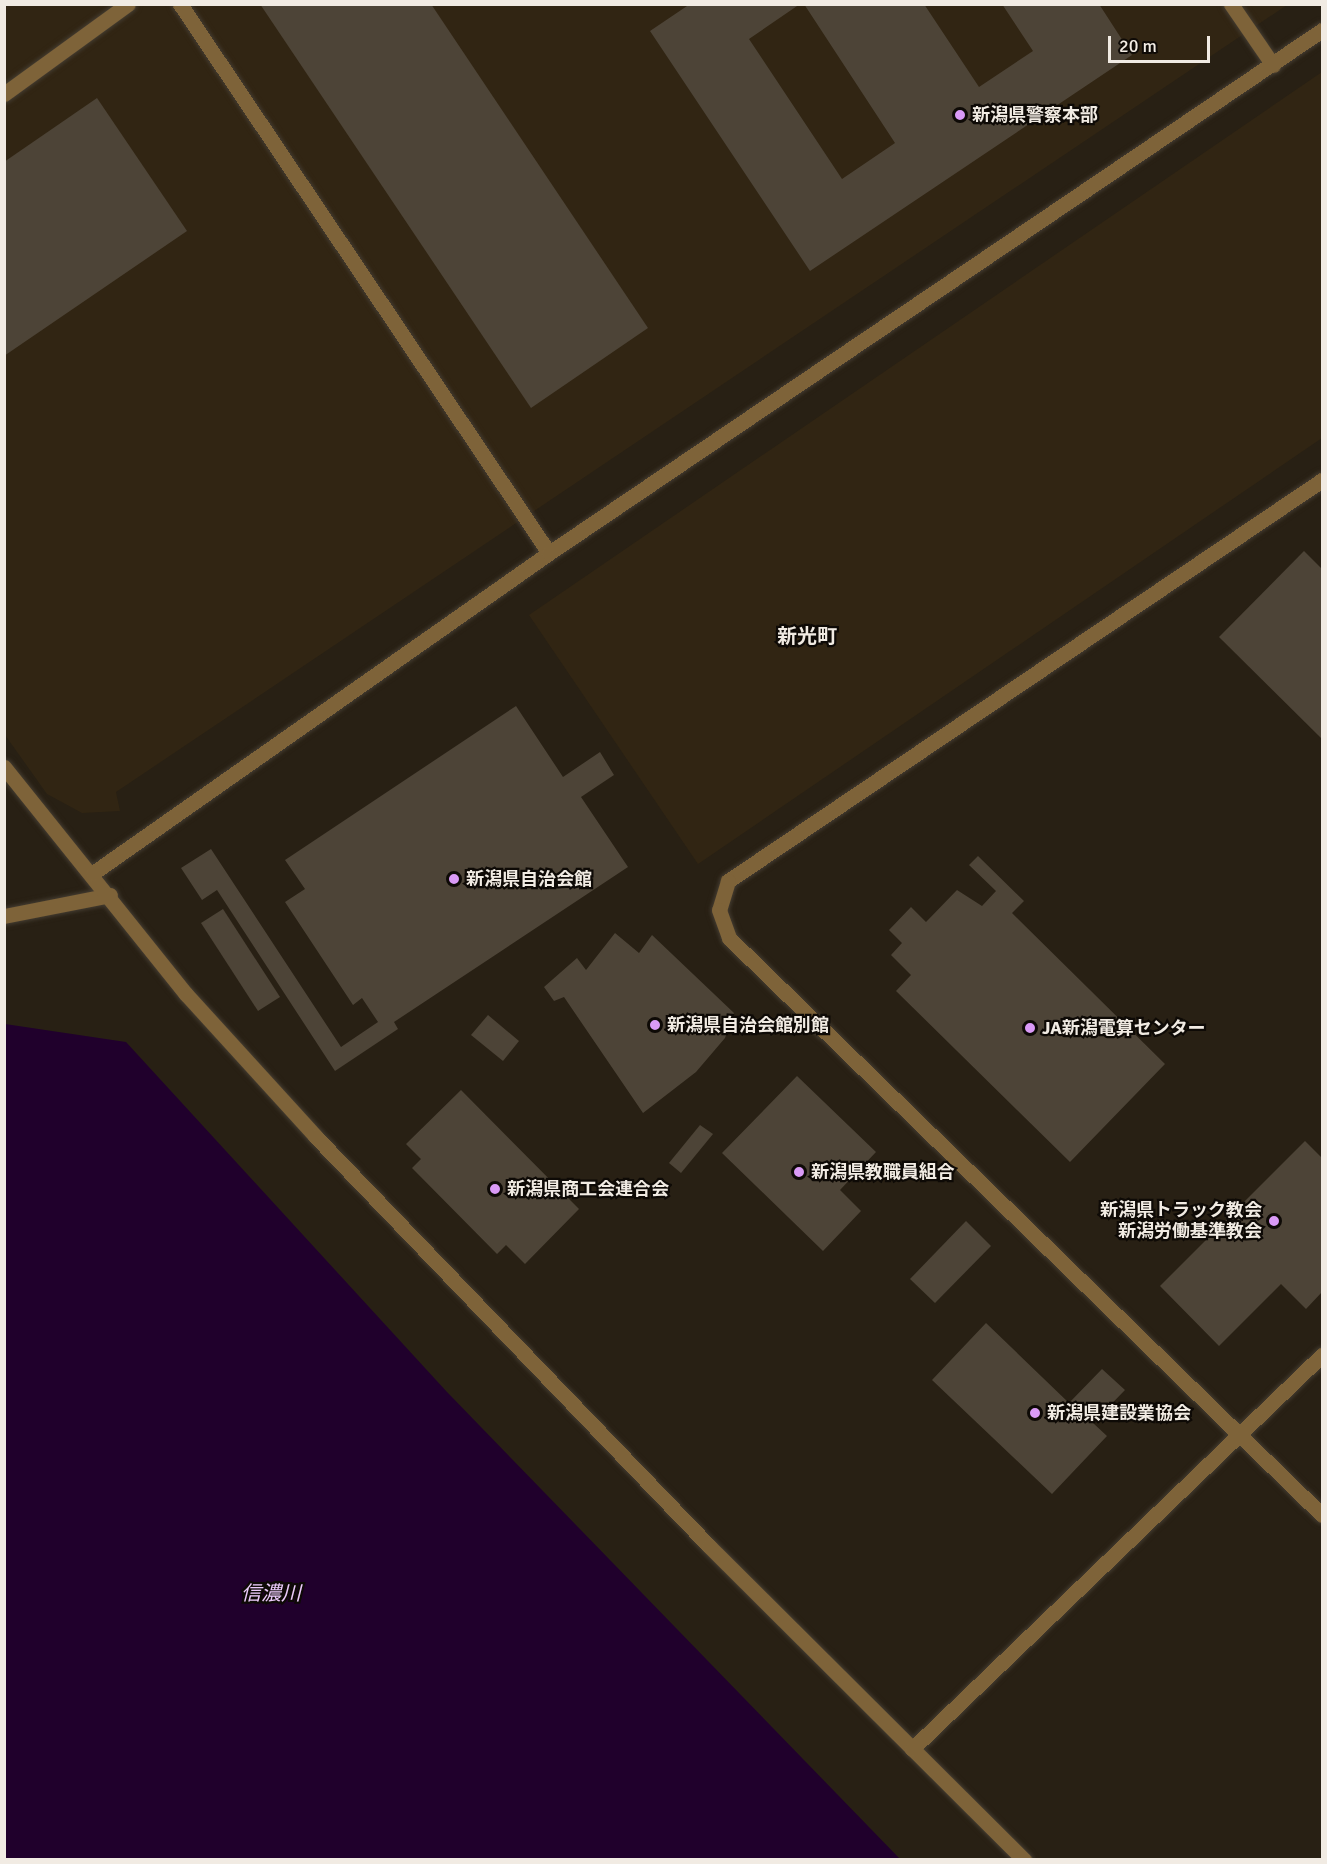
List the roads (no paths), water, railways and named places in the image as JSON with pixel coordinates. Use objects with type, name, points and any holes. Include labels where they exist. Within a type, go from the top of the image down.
[{"type":"street","points":[[4,94],[128,4]]},
{"type":"street","points":[[180,4],[549,553]]},
{"type":"street","points":[[1231,4],[1273,65]]},
{"type":"street","points":[[93,873],[549,553],[1323,30]]},
{"type":"street","points":[[1323,480],[728,881],[719,910],[729,938],[1323,1515]]},
{"type":"street","points":[[4,766],[93,873],[186,994],[435,1264],[1024,1860]]},
{"type":"street","points":[[4,916],[110,895]]},
{"type":"street","points":[[912,1749],[1239,1433],[1323,1355]]},
{"type":"water","name":"信濃川","points":[[5,1024],[126,1042],[447,1392],[900,1859],[5,1859]]},
{"type":"place","name":"新潟県警察本部","points":[[960,115]]},
{"type":"place","name":"新潟県自治会館","points":[[454,879]]},
{"type":"place","name":"新潟県自治会館別館","points":[[655,1025]]},
{"type":"place","name":"JA新潟電算センター","points":[[1030,1028]]},
{"type":"place","name":"新潟県教職員組合","points":[[799,1172]]},
{"type":"place","name":"新潟県商工会連合会","points":[[495,1189]]},
{"type":"place","name":"新潟県トラック教会 新潟労働基準教会","points":[[1274,1221]]},
{"type":"place","name":"新潟県建設業協会","points":[[1035,1413]]},
{"type":"district","name":"新光町","points":[[807,636]]}]
